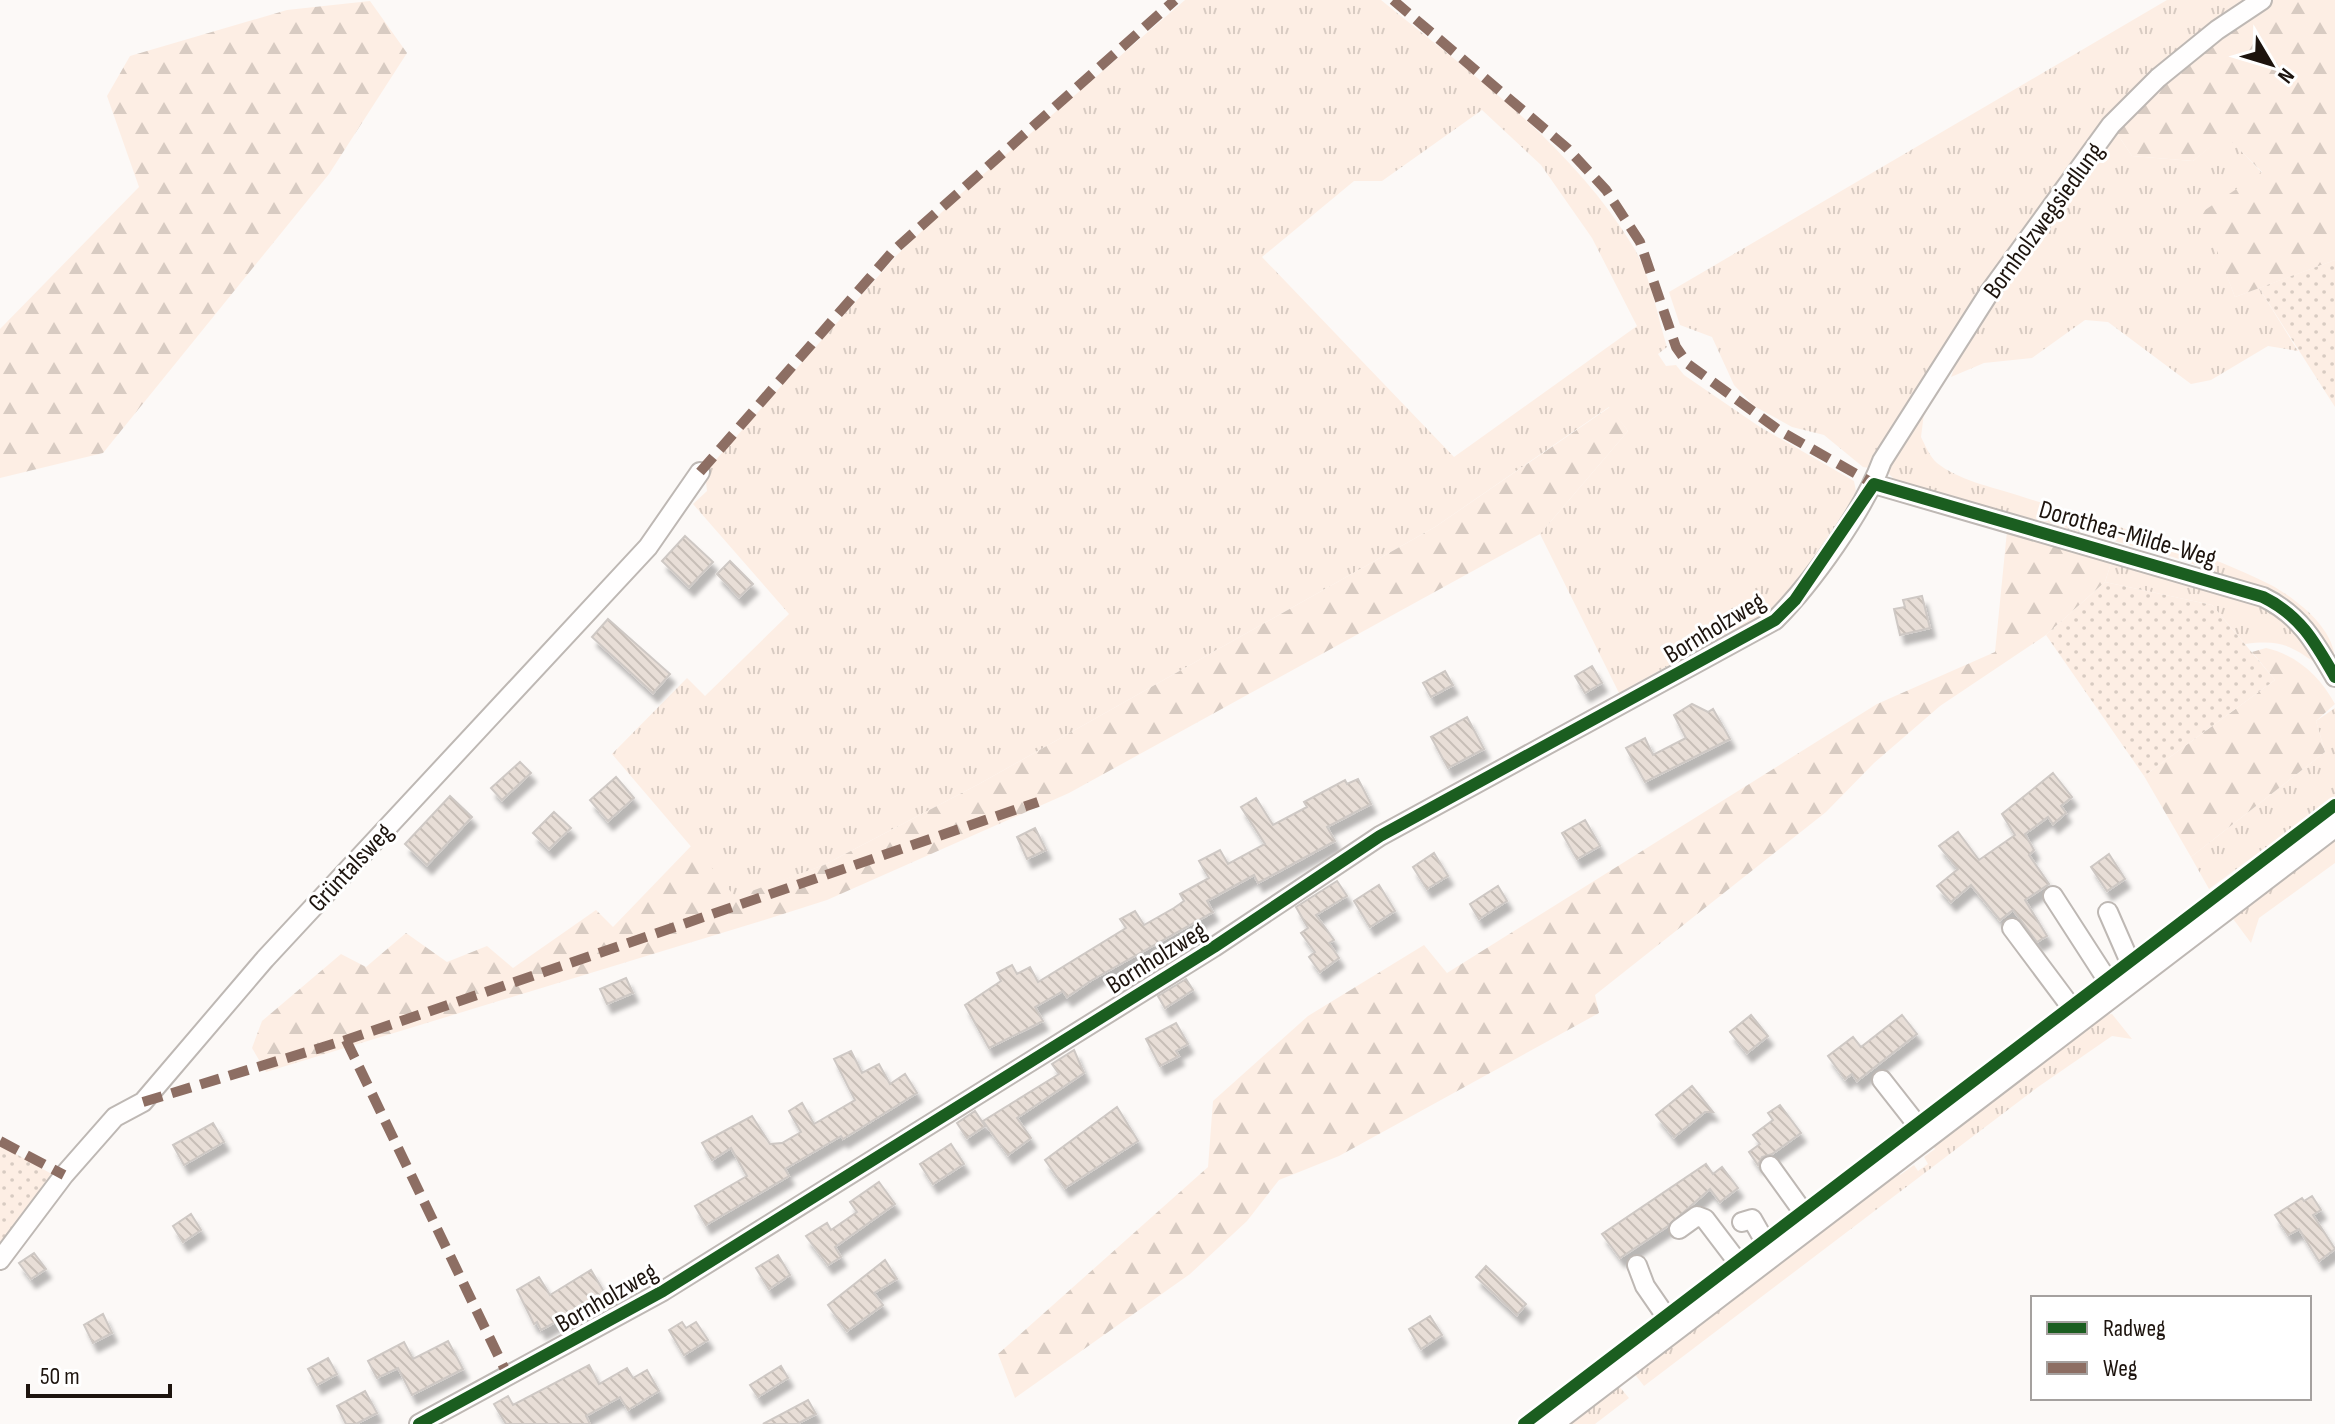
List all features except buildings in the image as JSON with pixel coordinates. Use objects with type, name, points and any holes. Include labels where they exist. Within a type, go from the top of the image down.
[{"type":"main road","points":[[1549,1424],[2335,824]]},
{"type":"street","name":"Bornholzwegsiedlung","points":[[1874,484],[1882,461],[1989,293],[2111,125],[2158,78],[2217,30],[2262,0]]},
{"type":"street","name":"Grüntalsweg","points":[[0,1260],[64,1175],[115,1117],[143,1102],[265,959],[648,547],[700,472]]},
{"type":"street","name":"Dorothea-Milde-Weg","points":[[1874,484],[2263,597],[2286,608],[2309,631],[2335,677]]},
{"type":"street","name":"Bornholzweg","points":[[419,1424],[663,1291],[1214,947],[1380,836],[1775,620],[1795,600],[1874,484]]},
{"type":"street","points":[[2053,896],[2115,992]]},
{"type":"street","points":[[2108,912],[2136,976]]},
{"type":"street","points":[[2012,928],[2080,1019]]},
{"type":"street","points":[[1882,1080],[1926,1136]]},
{"type":"street","points":[[1770,1166],[1811,1223]]},
{"type":"street","points":[[1679,1229],[1697,1216],[1705,1219],[1746,1273]]},
{"type":"street","points":[[1742,1222],[1752,1219],[1772,1254]]},
{"type":"street","points":[[1637,1265],[1645,1286],[1674,1328]]},
{"type":"green space","points":[[1185,0],[1381,0],[1519,114],[1581,176],[1609,211],[1634,248],[1645,271],[1667,347],[1658,354],[1666,366],[1676,365],[1684,375],[1760,427],[1854,481],[1856,491],[1852,502],[1784,600],[1762,622],[1705,654],[1691,653],[1619,693],[1540,534],[1628,431],[1609,407],[1435,527],[979,784],[824,865],[735,898],[612,754],[687,678],[705,696],[789,614],[693,504],[707,491],[705,472],[897,255],[964,191]],"holes":[[[1482,110],[1541,165],[1592,238],[1637,326],[1454,457],[1262,257],[1354,181],[1382,181]]]},
{"type":"green space","points":[[2167,0],[2250,0],[2214,25],[2047,205],[1986,281],[1917,397],[1869,468],[1863,467],[1824,435],[1792,427],[1754,406],[1734,385],[1712,337],[1680,325],[1669,292]]},
{"type":"green space","points":[[2272,0],[2335,0],[2335,260],[2235,297],[2202,212],[2262,172],[2225,135],[2193,161],[2132,156],[2114,129],[2221,36]]},
{"type":"green space","points":[[370,1],[407,53],[329,174],[103,453],[0,478],[0,329],[139,187],[107,96],[130,56],[287,10]]},
{"type":"green space","points":[[2114,129],[2132,156],[2193,161],[2225,134],[2262,173],[2203,212],[2235,297],[2259,288],[2298,351],[2268,346],[2211,380],[2191,384],[2108,322],[2085,320],[2032,358],[1984,363],[1951,377],[1962,347]]},
{"type":"green space","points":[[2335,260],[2335,407],[2259,288]]},
{"type":"green space","points":[[1610,407],[1628,431],[1540,534],[1069,793],[827,900],[761,921],[266,1072],[252,1048],[262,1021],[341,954],[366,967],[406,933],[447,962],[487,946],[513,968],[596,910],[613,927],[693,844],[735,897],[824,865],[979,784],[1435,527]]},
{"type":"green space","points":[[1924,413],[1921,437],[1932,458],[1945,469],[1976,482],[2210,558],[2271,585],[2303,607],[2322,627],[2329,638],[2335,661],[2301,613],[2263,589],[2173,557],[1897,482],[1889,474],[1889,461]]},
{"type":"green space","points":[[2007,531],[2112,560],[2105,582],[2046,635],[1940,706],[1874,763],[1826,812],[1595,995],[1599,1013],[1339,1156],[1279,1180],[1247,1221],[1190,1274],[1015,1398],[998,1354],[1208,1167],[1213,1101],[1308,1016],[1424,945],[1447,973],[1877,704],[1995,652]]},
{"type":"green space","points":[[2112,560],[2223,589],[2264,606],[2289,626],[2317,664],[2283,645],[2245,644],[2212,605],[2105,582]]},
{"type":"green space","points":[[2105,582],[2212,605],[2275,680],[2144,776],[2046,635]]},
{"type":"green space","points":[[2266,648],[2298,661],[2322,684],[2335,704],[2316,721],[2325,752],[2191,857],[2144,776],[2275,680],[2252,652]]},
{"type":"green space","points":[[2335,708],[2335,797],[2209,889],[2191,857],[2325,752],[2316,721]]},
{"type":"green space","points":[[2335,839],[2335,863],[2259,918],[2251,943],[2231,916]]},
{"type":"green space","points":[[2112,1014],[2132,1039],[2112,1036],[2038,1087],[1644,1386],[1633,1372],[1897,1171],[1900,1175],[1914,1165],[1918,1171],[1928,1164],[1924,1157],[1935,1149],[1932,1144],[2102,1015]]},
{"type":"green space","points":[[0,1145],[57,1177],[0,1249]]},
{"type":"green space","points":[[1618,1385],[1629,1398],[1595,1424],[1566,1424]]},
{"type":"marked path","points":[[700,472],[893,251],[1175,0]]},
{"type":"marked path","points":[[1393,0],[1567,148],[1606,190],[1640,242],[1676,347],[1688,364],[1780,431],[1874,484]]},
{"type":"marked path","points":[[143,1102],[346,1040],[1038,802]]},
{"type":"marked path","points":[[346,1040],[509,1378]]},
{"type":"marked path","points":[[0,1141],[64,1175]]},
{"type":"cycle path","points":[[419,1424],[663,1291],[1214,947],[1380,836],[1775,620],[1795,600],[1874,484],[2263,597],[2297,621],[2335,677]]},
{"type":"cycle path","points":[[1524,1424],[2335,805]]}]
